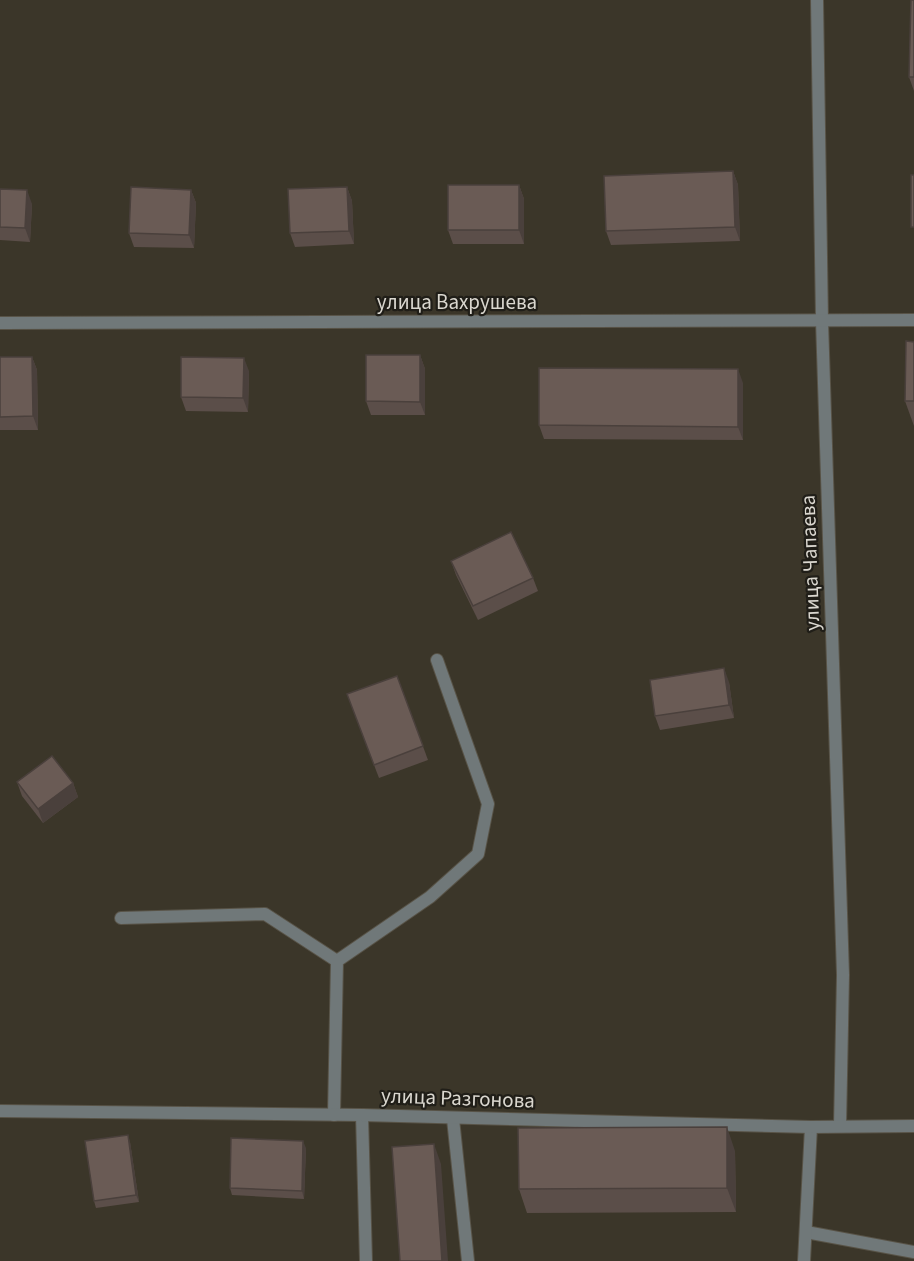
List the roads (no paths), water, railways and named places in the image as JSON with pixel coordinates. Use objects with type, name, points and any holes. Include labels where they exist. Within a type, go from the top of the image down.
[{"type":"street","name":"улица Чапаева","points":[[817,0],[822,321],[843,975],[840,1126]]},
{"type":"street","name":"улица Вахрушева","points":[[0,323],[914,320]]},
{"type":"street","points":[[337,961],[430,897],[478,854],[488,804],[437,660]]},
{"type":"street","points":[[121,918],[265,914],[337,961]]},
{"type":"street","points":[[334,1115],[337,961]]},
{"type":"street","name":"улица Разгонова","points":[[0,1111],[362,1115],[811,1127],[914,1126]]},
{"type":"street","points":[[362,1115],[366,1261]]},
{"type":"street","points":[[453,1119],[468,1261]]},
{"type":"street","points":[[804,1261],[811,1127]]},
{"type":"street","points":[[806,1232],[914,1252]]}]
